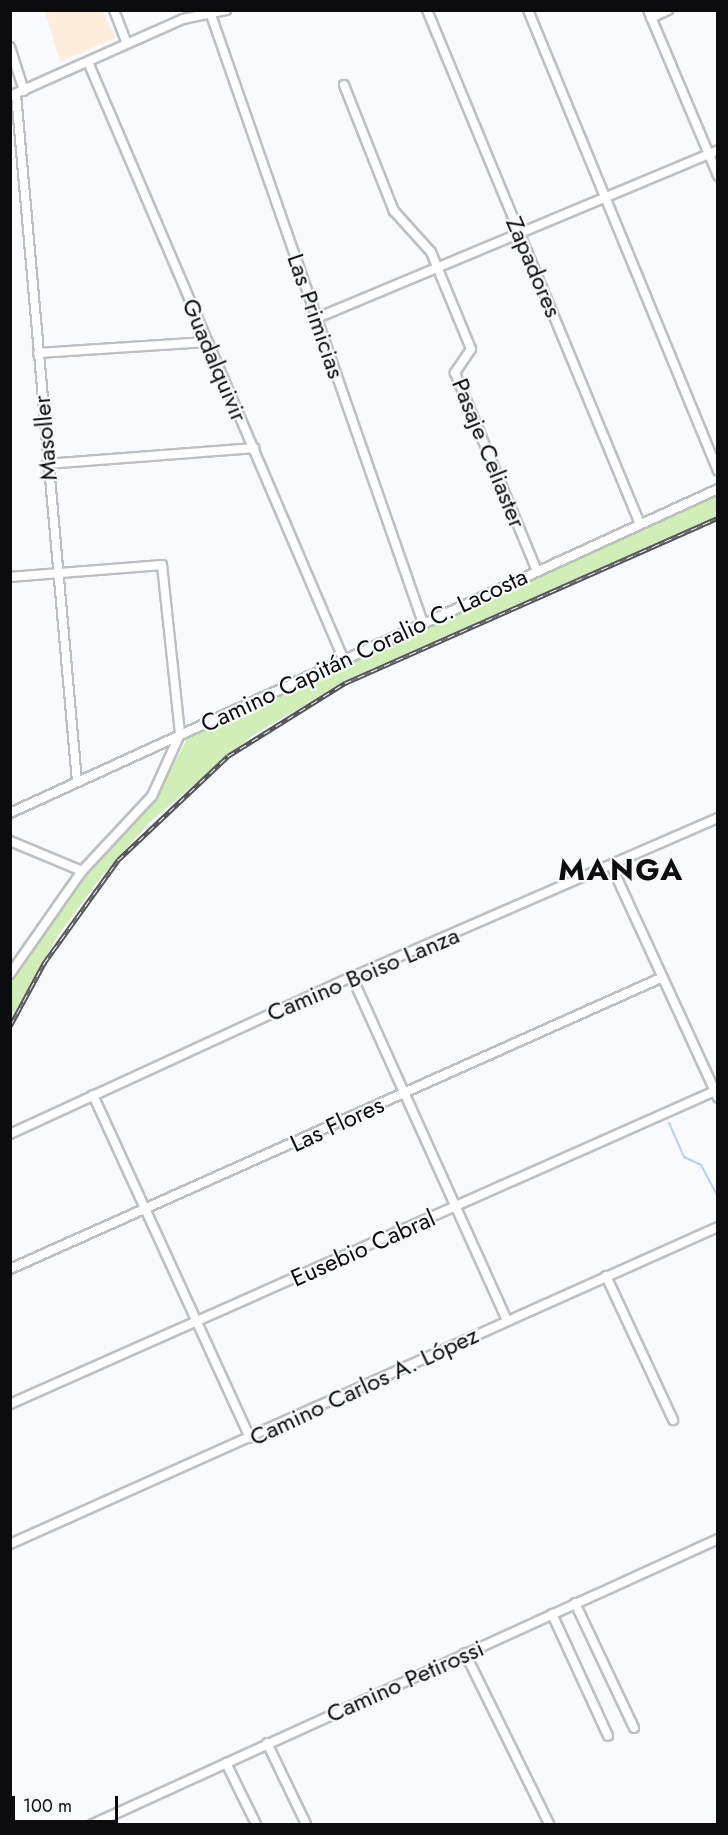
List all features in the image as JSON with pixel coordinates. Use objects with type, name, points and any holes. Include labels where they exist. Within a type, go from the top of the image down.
[{"type":"street","points":[[114,10],[127,44]]},
{"type":"street","points":[[17,93],[127,44],[210,12],[226,10]]},
{"type":"street","name":"Zapadores","points":[[427,10],[640,524]]},
{"type":"street","points":[[528,10],[717,470]]},
{"type":"street","points":[[668,10],[649,14],[717,176]]},
{"type":"street","name":"Las Primicias","points":[[210,12],[422,620]]},
{"type":"street","name":"Masoller","points":[[10,47],[17,93],[77,782]]},
{"type":"street","name":"Guadalquivir","points":[[88,62],[343,658]]},
{"type":"street","name":"Pasaje Celiaster","points":[[345,85],[394,211],[438,267],[472,353],[455,373],[537,571]]},
{"type":"street","points":[[317,318],[717,150]]},
{"type":"street","points":[[38,353],[207,342]]},
{"type":"street","points":[[48,464],[254,448]]},
{"type":"street","name":"Camino Capitán Coralio C. Lacosta","points":[[10,813],[422,620],[537,571],[717,489]]},
{"type":"street","points":[[10,577],[162,565],[180,734],[152,796],[82,871],[10,974]]},
{"type":"street","name":"Camino Boiso Lanza","points":[[10,1134],[352,977],[717,818]]},
{"type":"street","points":[[10,842],[82,871]]},
{"type":"street","points":[[611,865],[716,1094]]},
{"type":"street","points":[[352,977],[507,1320]]},
{"type":"street","name":"Las Flores","points":[[10,1269],[663,977]]},
{"type":"street","name":"Eusebio Cabral","points":[[10,1404],[455,1206],[716,1094]]},
{"type":"street","points":[[93,1095],[250,1438]]},
{"type":"street","name":"Camino Carlos A. López","points":[[10,1544],[717,1227]]},
{"type":"street","points":[[606,1276],[673,1420]]},
{"type":"street","name":"Camino Petirossi","points":[[93,1824],[717,1539]]},
{"type":"street","points":[[575,1603],[634,1728]]},
{"type":"street","points":[[552,1614],[608,1736]]},
{"type":"street","points":[[465,1653],[549,1824]]},
{"type":"street","points":[[267,1743],[306,1824]]},
{"type":"street","points":[[226,1763],[256,1824]]},
{"type":"shaded area","points":[[45,11],[103,11],[115,38],[60,62]]},
{"type":"green space","points":[[717,494],[717,517],[353,677],[252,736],[150,822],[102,876],[57,937],[11,1019],[11,981],[31,949],[80,878],[159,792],[189,735]]},
{"type":"waterway","points":[[669,1123],[684,1157],[701,1165],[718,1197]]},
{"type":"railway","points":[[10,1026],[44,963],[118,860],[228,756],[345,683],[718,518]]},
{"type":"district","name":"MANGA","points":[[621,870]]}]
